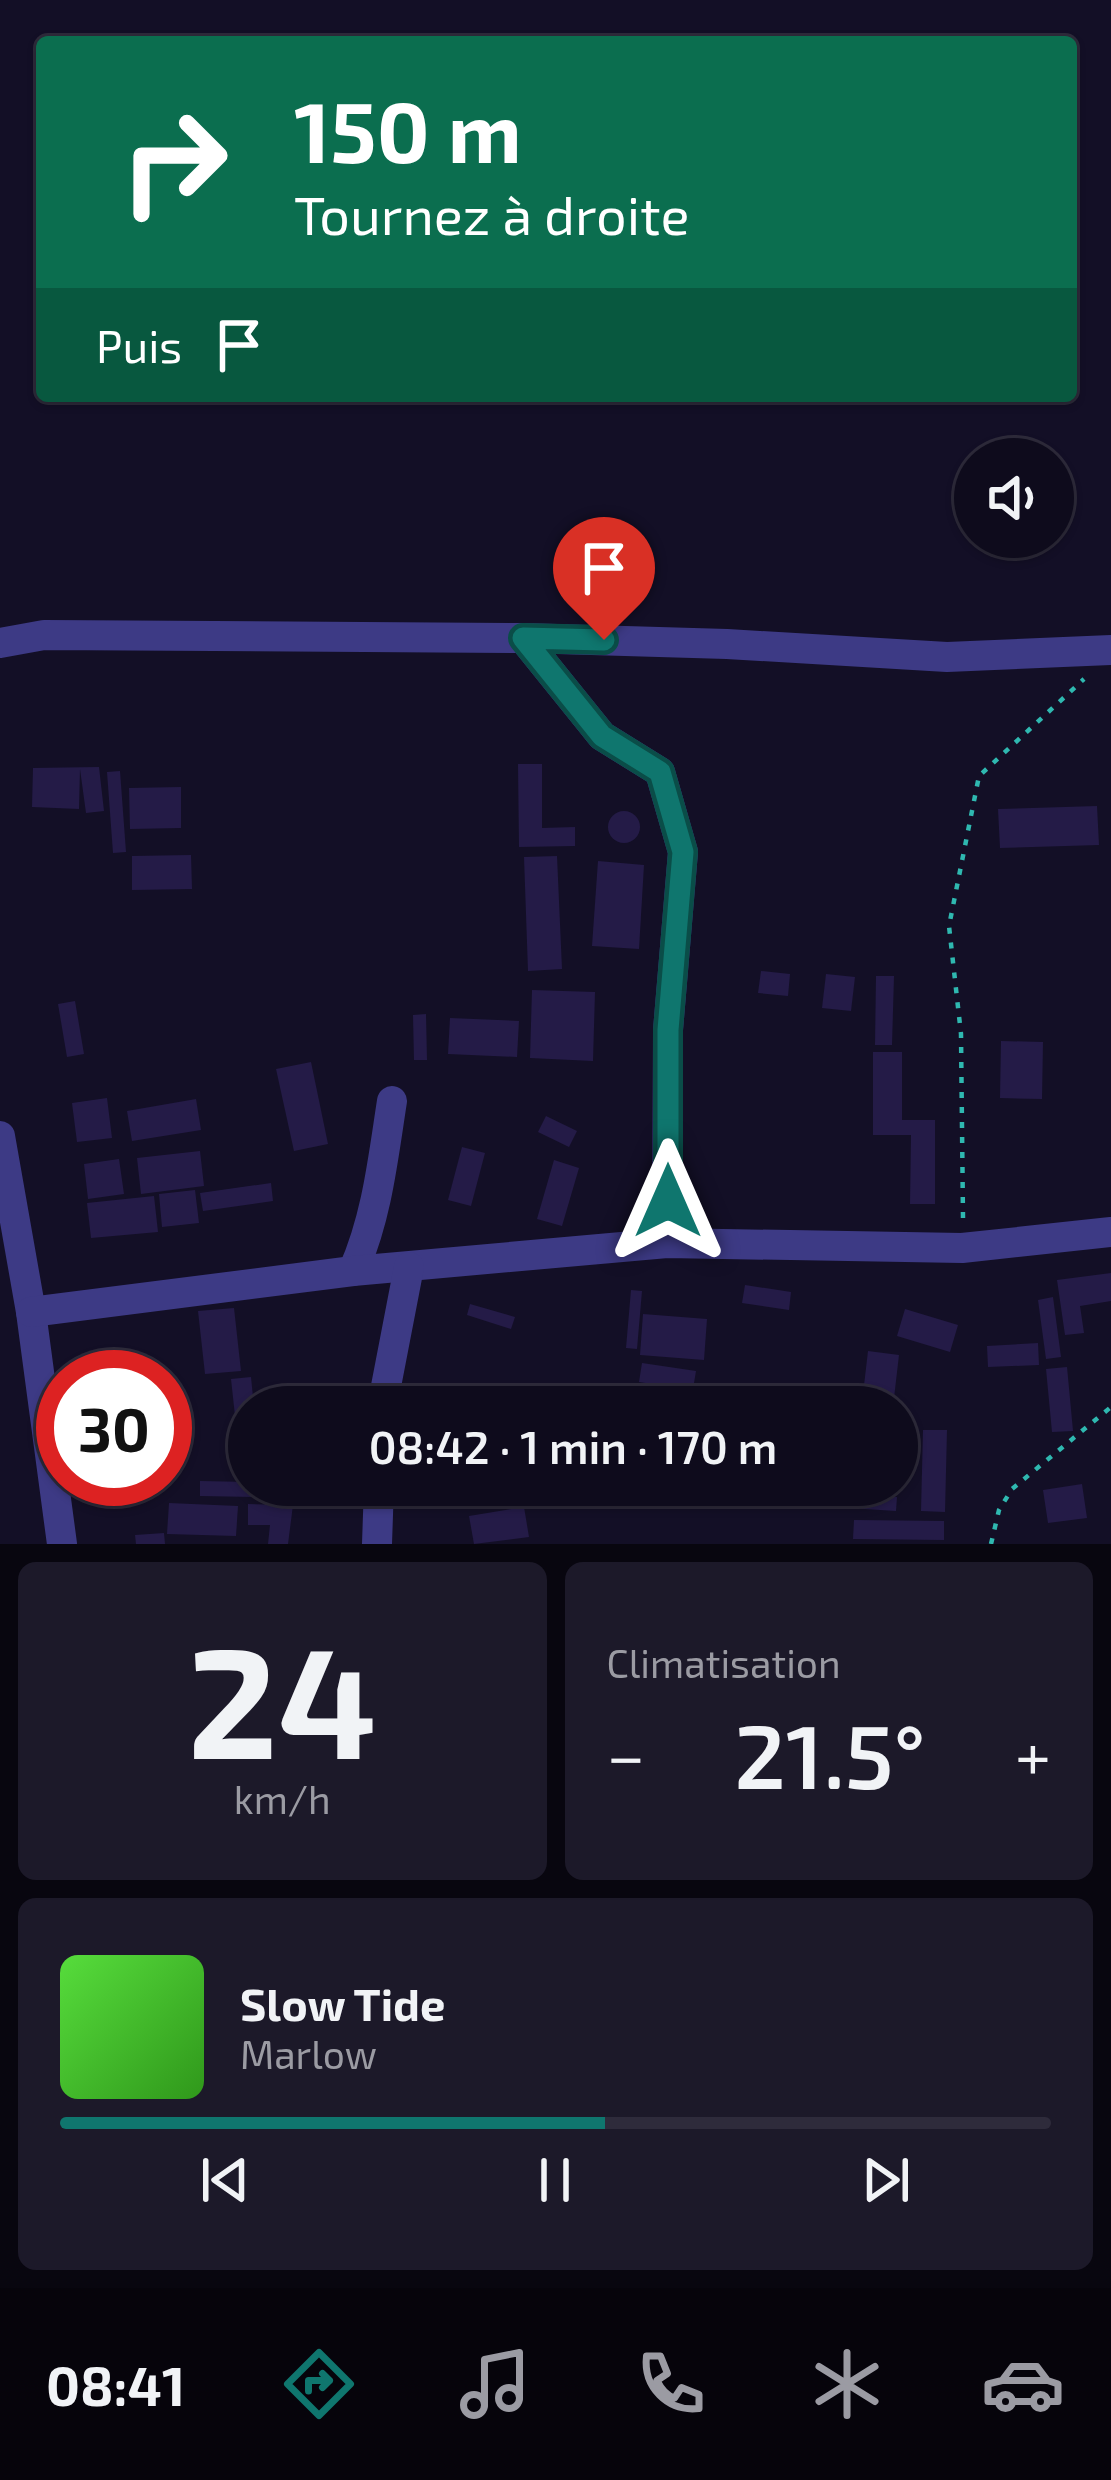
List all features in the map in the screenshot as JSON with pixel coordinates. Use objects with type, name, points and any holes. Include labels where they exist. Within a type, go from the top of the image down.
[{"type":"street","points":[[0,643],[44,634],[523,638],[946,657],[1111,650]]},
{"type":"street","points":[[523,638],[602,736],[660,772],[683,852],[668,1030],[668,1243]]},
{"type":"street","points":[[353,1271],[377,1199],[392,1101]]},
{"type":"street","points":[[0,1136],[19,1294],[62,1544]]},
{"type":"street","points":[[19,1294],[409,1267],[668,1243],[962,1248],[1111,1232]]},
{"type":"street","points":[[386,1386],[409,1267]]},
{"type":"street","points":[[377,1544],[378,1506]]},
{"type":"path","points":[[962,1248],[961,1034],[950,926],[979,776],[1088,676]]},
{"type":"path","points":[[992,1544],[999,1510],[1012,1489],[1111,1407]]},
{"type":"building","points":[[518,764],[542,764],[542,828],[575,827],[575,846],[519,847]]},
{"type":"building","points":[[99,767],[104,811],[86,813],[80,769],[79,809],[32,807],[33,768]]},
{"type":"building","points":[[120,771],[126,852],[113,853],[107,772]]},
{"type":"building","points":[[181,787],[181,828],[130,829],[129,788]]},
{"type":"building","points":[[1097,806],[1099,845],[1000,848],[998,809]]},
{"type":"building","points":[[624,811],[635,816],[640,827],[635,838],[624,843],[613,838],[608,827],[613,816]]},
{"type":"building","points":[[191,855],[192,889],[132,890],[132,856]]},
{"type":"building","points":[[557,856],[562,969],[528,971],[524,857]]},
{"type":"building","points":[[598,861],[644,865],[639,949],[592,946]]},
{"type":"building","points":[[761,971],[790,974],[788,996],[758,993]]},
{"type":"building","points":[[826,974],[855,977],[851,1011],[822,1008]]},
{"type":"building","points":[[876,976],[894,976],[892,1045],[875,1045]]},
{"type":"building","points":[[532,990],[595,992],[593,1061],[530,1058]]},
{"type":"building","points":[[75,1001],[84,1054],[67,1057],[58,1004]]},
{"type":"building","points":[[426,1014],[427,1060],[414,1060],[413,1015]]},
{"type":"building","points":[[450,1018],[519,1021],[517,1057],[448,1054]]},
{"type":"building","points":[[1001,1041],[1043,1042],[1042,1099],[1000,1098]]},
{"type":"building","points":[[873,1052],[902,1052],[902,1120],[935,1120],[935,1204],[910,1204],[911,1135],[873,1135]]},
{"type":"building","points":[[311,1062],[328,1144],[294,1151],[276,1069]]},
{"type":"building","points":[[107,1098],[112,1138],[77,1142],[72,1103]]},
{"type":"building","points":[[196,1099],[201,1130],[132,1141],[127,1111]]},
{"type":"building","points":[[546,1116],[577,1131],[569,1147],[538,1132]]},
{"type":"building","points":[[462,1147],[485,1153],[471,1206],[448,1200]]},
{"type":"building","points":[[200,1151],[204,1186],[141,1194],[137,1158]]},
{"type":"building","points":[[119,1159],[124,1194],[88,1199],[84,1164]]},
{"type":"building","points":[[554,1160],[579,1168],[562,1226],[537,1219]]},
{"type":"building","points":[[271,1183],[273,1201],[203,1211],[200,1193]]},
{"type":"building","points":[[195,1190],[199,1223],[162,1227],[159,1194]]},
{"type":"building","points":[[154,1196],[158,1232],[91,1238],[87,1203]]},
{"type":"building","points":[[1111,1273],[1111,1301],[1080,1306],[1084,1333],[1065,1335],[1057,1280]]},
{"type":"building","points":[[745,1285],[791,1292],[789,1310],[742,1303]]},
{"type":"building","points":[[631,1290],[642,1291],[637,1349],[626,1348]]},
{"type":"building","points":[[1053,1297],[1061,1357],[1046,1359],[1038,1300]]},
{"type":"building","points":[[470,1304],[515,1317],[511,1329],[467,1315]]},
{"type":"building","points":[[234,1308],[241,1371],[205,1374],[198,1311]]},
{"type":"building","points":[[905,1309],[958,1325],[950,1352],[897,1336]]},
{"type":"building","points":[[643,1314],[707,1319],[704,1360],[640,1355]]},
{"type":"building","points":[[1038,1343],[1039,1365],[988,1367],[987,1346]]},
{"type":"building","points":[[868,1351],[899,1355],[895,1386],[864,1386]]},
{"type":"building","points":[[642,1363],[696,1371],[694,1386],[639,1382]]},
{"type":"building","points":[[1067,1367],[1073,1431],[1052,1432],[1046,1369]]},
{"type":"building","points":[[251,1377],[252,1386],[232,1386],[231,1379]]},
{"type":"building","points":[[923,1430],[947,1430],[945,1512],[921,1511]]},
{"type":"building","points":[[200,1481],[228,1482],[228,1497],[200,1496]]},
{"type":"building","points":[[1082,1484],[1087,1518],[1048,1523],[1043,1490]]},
{"type":"building","points":[[169,1506],[238,1506],[236,1536],[167,1534]]},
{"type":"building","points":[[248,1506],[293,1506],[288,1544],[268,1544],[270,1525],[248,1525]]},
{"type":"building","points":[[818,1506],[896,1506],[896,1511]]},
{"type":"building","points":[[524,1507],[529,1537],[474,1544],[469,1516]]},
{"type":"building","points":[[854,1520],[944,1521],[944,1540],[853,1539]]},
{"type":"building","points":[[164,1533],[165,1544],[136,1544],[135,1535]]},
{"type":"route","points":[[604,640],[523,638],[602,736],[660,772],[683,852],[668,1030],[668,1201]]}]
